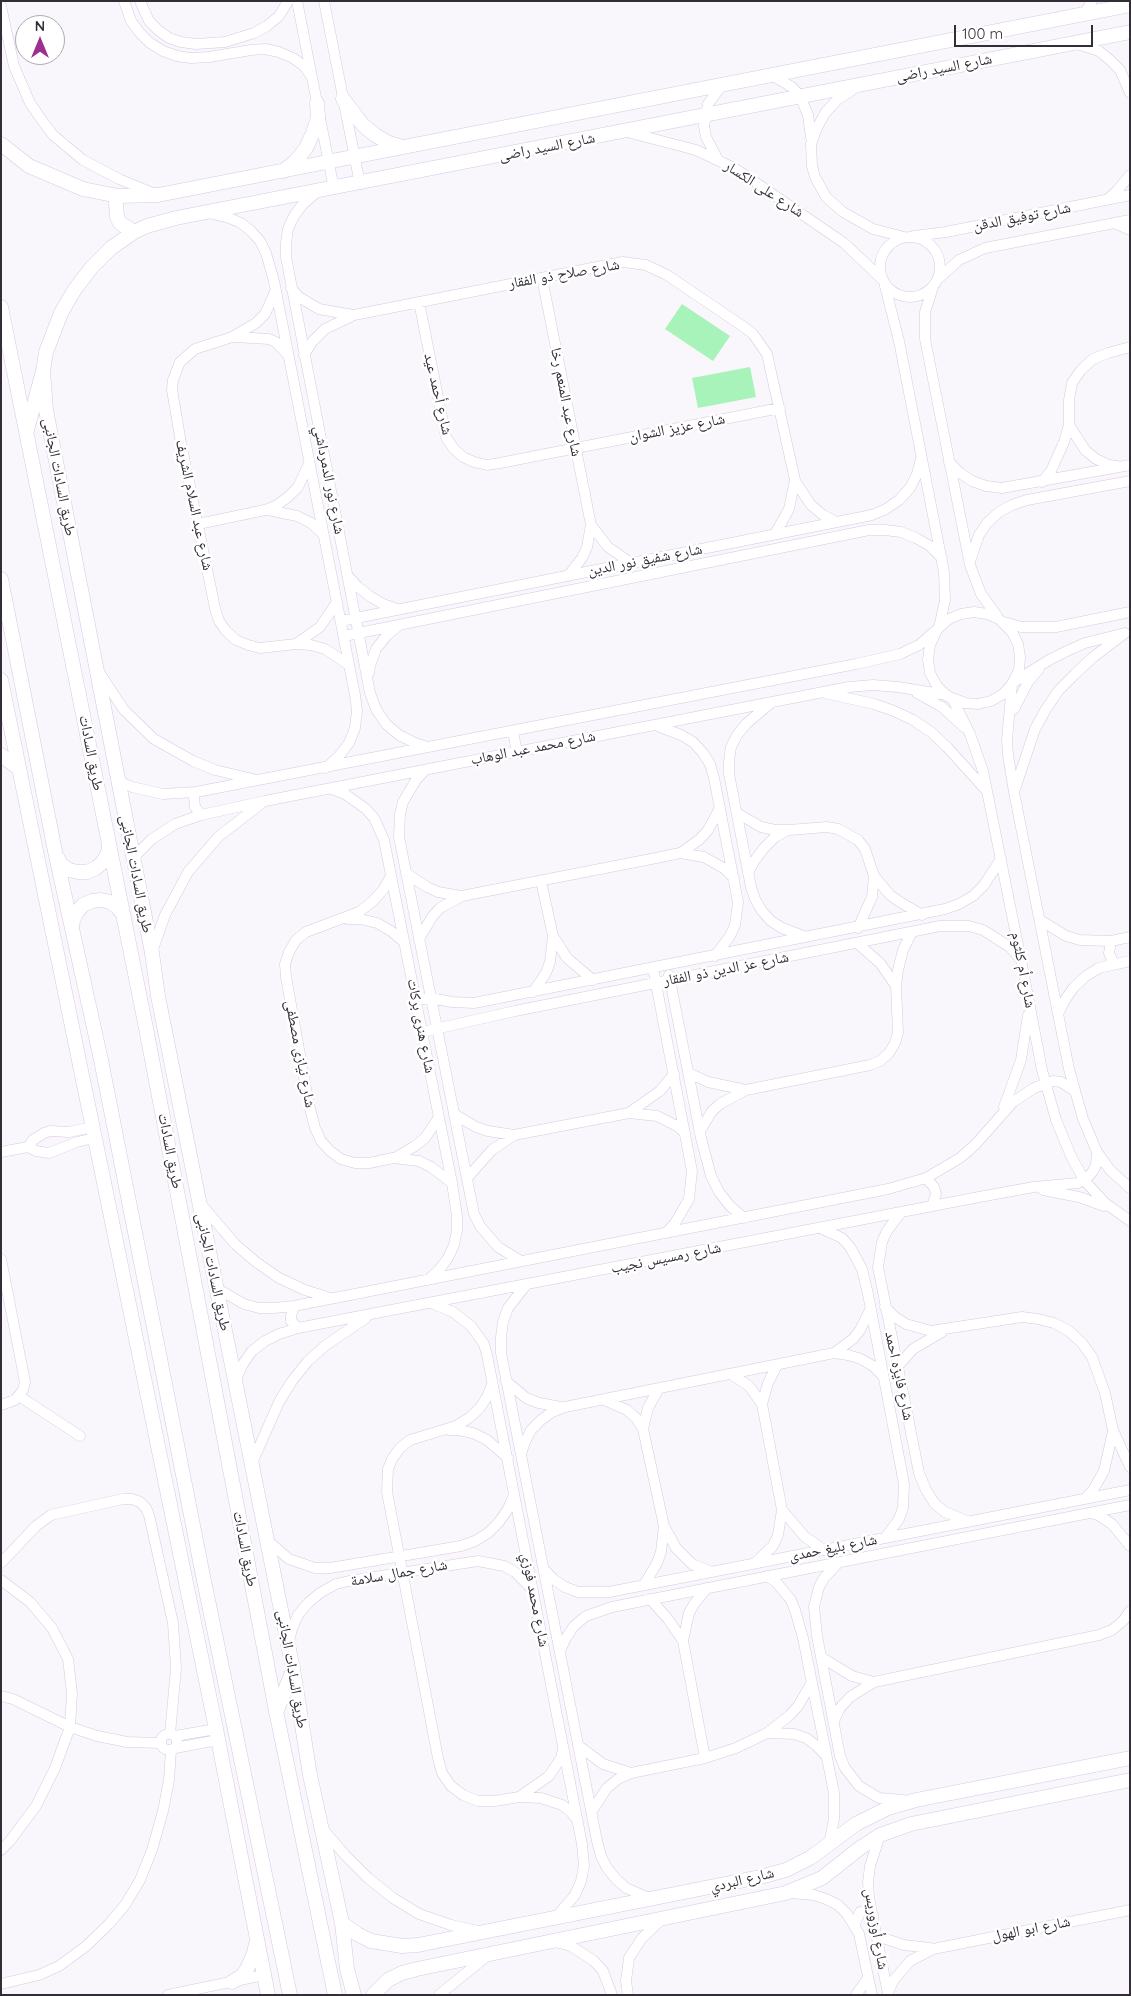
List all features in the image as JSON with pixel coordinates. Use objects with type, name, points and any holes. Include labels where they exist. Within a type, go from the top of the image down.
[{"type":"street","points":[[124,1],[131,21],[140,33],[150,43],[163,51],[191,58],[265,49],[293,58],[304,66],[312,77]]},
{"type":"street","points":[[140,1],[149,21],[158,30],[169,38],[196,44],[226,42],[254,33],[273,21],[288,1]]},
{"type":"street","points":[[297,1],[334,189]]},
{"type":"street","points":[[324,1],[360,184]]},
{"type":"street","points":[[1084,14],[1092,1]]},
{"type":"street","name":"شارع السيد راضى","points":[[1,144],[29,166],[66,183],[118,196],[158,195],[1130,5]]},
{"type":"street","points":[[1,6],[14,66],[30,103],[40,119],[68,148],[84,160],[113,176],[158,195]]},
{"type":"street","name":"شارع السيد راضى","points":[[43,372],[46,352],[52,333],[75,289],[92,267],[111,248],[134,232],[161,222],[1130,32]]},
{"type":"street","points":[[1071,43],[1098,51],[1110,60],[1120,70],[1130,94]]},
{"type":"street","points":[[771,75],[792,87],[800,96],[808,115],[811,144]]},
{"type":"street","name":"شارع على الكسار","points":[[866,84],[851,90],[837,100],[825,113],[811,144],[812,166],[815,177],[826,197],[838,209],[864,225],[883,232],[909,237]]},
{"type":"street","points":[[718,160],[706,137],[705,116],[708,104],[722,85]]},
{"type":"street","points":[[343,99],[363,124],[375,135],[389,143],[404,147]]},
{"type":"street","points":[[283,171],[296,161],[306,148],[313,134],[318,118],[317,103]]},
{"type":"street","name":"شارع على الكسار","points":[[626,132],[673,143],[718,160],[752,179],[830,233],[858,255],[883,281]]},
{"type":"street","points":[[1106,200],[1117,191],[1130,175]]},
{"type":"street","name":"شارع نور الدمرداشي","points":[[319,191],[302,205],[288,229],[286,243],[290,283],[369,684],[376,709],[386,724],[399,735],[415,743],[432,747]]},
{"type":"street","name":"شارع توفيق الدقن","points":[[909,237],[946,232],[1130,195]]},
{"type":"street","points":[[118,196],[115,210],[117,217],[120,223],[134,232]]},
{"type":"street","name":"شارع نور الدمرداشي","points":[[208,212],[241,223],[251,231],[260,241],[266,253],[275,286],[357,711],[354,728],[348,743],[339,756],[326,768]]},
{"type":"street","name":"شارع توفيق الدقن","points":[[936,283],[959,260],[985,248],[1130,220]]},
{"type":"street","points":[[1114,223],[1130,230]]},
{"type":"street","points":[[1013,683],[1019,670],[1020,657],[1015,638],[981,594],[970,565],[925,338],[925,312],[941,270],[940,260],[931,244],[923,239],[909,237],[888,246],[880,262],[880,271],[899,341],[946,586],[945,600],[937,630],[930,645],[928,659],[930,673],[937,686],[950,697],[965,703],[978,704],[991,701],[1003,694],[1013,683],[1049,660],[1085,643],[1127,633]]},
{"type":"street","name":"شارع صلاح ذو الفقار","points":[[304,355],[312,342],[325,329],[354,315],[623,262],[646,265],[657,269],[753,334],[767,354],[794,480],[789,509],[775,534]]},
{"type":"street","name":"شارع عبد المنعم رخا","points":[[542,278],[591,525],[587,547],[582,558],[568,576]]},
{"type":"street","points":[[883,281],[890,289],[907,297],[926,293],[936,283]]},
{"type":"street","points":[[275,286],[290,283]]},
{"type":"street","name":"شارع صلاح ذو الفقار","points":[[290,283],[299,297],[319,309],[354,315]]},
{"type":"street","name":"شارع عبد السلام الشريف","points":[[275,286],[271,303],[260,319],[232,337],[195,348],[187,354],[180,362],[173,380],[173,399],[215,608],[219,620],[226,631],[236,640],[248,646],[260,648],[296,644],[325,649],[349,665]]},
{"type":"street","name":"شارع أحمد عيد","points":[[418,302],[446,437],[462,457],[487,465],[575,448]]},
{"type":"street","name":"طريق السادات","points":[[1,307],[146,1028],[276,1711],[335,1995]]},
{"type":"street","points":[[284,333],[299,330]]},
{"type":"street","name":"شارع عبد السلام الشريف","points":[[232,337],[268,339],[283,348],[288,355]]},
{"type":"street","points":[[1042,482],[1059,457],[1068,425],[1072,383],[1081,370],[1093,359],[1108,352],[1129,348]]},
{"type":"street","points":[[26,434],[43,372]]},
{"type":"street","name":"طريق السادات الجانبى","points":[[43,372],[46,410],[152,953],[158,996],[268,1541],[293,1669],[310,1775],[342,1923],[347,1969],[354,1995]]},
{"type":"street","name":"شارع عزيز الشوان","points":[[575,448],[780,408]]},
{"type":"street","points":[[1068,425],[1090,454],[1109,465],[1126,466]]},
{"type":"street","name":"شارع شفيق نور الدين","points":[[340,621],[872,515],[886,509],[899,500],[910,488],[922,459]]},
{"type":"street","points":[[949,462],[972,481],[986,486],[1002,488],[1126,466]]},
{"type":"street","points":[[265,510],[288,497],[298,487],[310,463]]},
{"type":"street","name":"شارع صلاح ذو الفقار","points":[[794,480],[811,505],[823,515],[836,522]]},
{"type":"street","points":[[970,565],[979,535],[999,512],[1012,505],[1027,500],[1130,481]]},
{"type":"street","points":[[198,524],[265,510],[281,511],[311,523],[323,534]]},
{"type":"street","name":"شارع عبد المنعم رخا","points":[[591,525],[608,547],[631,563]]},
{"type":"street","name":"شارع شفيق نور الدين","points":[[344,636],[869,530],[901,532],[930,546],[942,558]]},
{"type":"street","points":[[666,556],[669,571]]},
{"type":"street","points":[[348,575],[358,587],[371,597],[398,610]]},
{"type":"street","points":[[1,579],[56,856],[88,996],[245,1782],[290,1995]]},
{"type":"street","name":"شارع عبد السلام الشريف","points":[[296,644],[320,627],[337,602]]},
{"type":"street","points":[[937,630],[954,616],[974,612],[987,614],[1001,621],[1021,627],[1039,628],[1065,625],[1130,612]]},
{"type":"street","points":[[369,684],[370,666],[376,649],[387,635],[401,624]]},
{"type":"street","name":"شارع محمد عبد الوهاب","points":[[118,781],[148,792],[164,794],[196,792],[262,780],[880,659],[900,654],[919,645],[937,630]]},
{"type":"street","points":[[1014,792],[1036,729],[1046,709],[1059,690],[1092,658],[1127,633]]},
{"type":"street","points":[[1008,724],[1024,689],[1038,670],[1049,660]]},
{"type":"street","points":[[95,666],[124,710],[154,739],[193,761],[215,770],[262,780]]},
{"type":"street","points":[[3,702],[19,668]]},
{"type":"street","points":[[1,680],[3,702],[60,969],[217,1734],[268,1995]]},
{"type":"street","name":"شارع أم كلثوم","points":[[1013,683],[1008,724],[1008,748],[1014,792],[1074,1092],[1083,1119],[1098,1152],[1110,1170],[1130,1188]]},
{"type":"street","name":"شارع محمد عبد الوهاب","points":[[133,858],[147,843],[175,824],[201,815],[265,801],[819,692],[873,685],[908,688],[950,697]]},
{"type":"street","points":[[908,688],[942,707],[970,734]]},
{"type":"street","points":[[819,692],[874,704],[913,720],[931,732],[947,747],[987,791]]},
{"type":"street","name":"شارع أم كلثوم","points":[[950,697],[970,734],[980,762],[1022,960],[1045,1083],[1060,1129],[1084,1180],[1094,1193],[1130,1221]]},
{"type":"street","points":[[773,701],[746,724],[731,747],[729,774],[748,874],[755,899],[766,916],[782,928],[807,938]]},
{"type":"street","points":[[654,725],[681,735],[693,742],[710,764],[714,778],[738,902],[735,925],[730,936],[715,956]]},
{"type":"street","points":[[513,732],[517,752]]},
{"type":"street","points":[[1,755],[18,768]]},
{"type":"street","name":"شارع هنرى بركات","points":[[426,770],[409,792],[400,814],[399,837],[474,1214],[480,1226],[498,1247],[521,1261]]},
{"type":"street","name":"شارع هنرى بركات","points":[[331,788],[357,801],[374,818],[384,840],[452,1183],[458,1216],[454,1245],[448,1258],[439,1270],[427,1280]]},
{"type":"street","points":[[196,792],[194,807],[201,815]]},
{"type":"street","points":[[152,953],[165,915],[188,872],[219,836],[265,801]]},
{"type":"street","points":[[680,854],[700,840],[720,808]]},
{"type":"street","points":[[737,813],[761,827],[775,830],[827,827],[849,833],[865,849],[874,876],[890,895],[922,915]]},
{"type":"street","points":[[748,874],[764,848],[775,838],[789,830]]},
{"type":"street","points":[[56,856],[61,864],[69,870],[88,872],[103,862],[108,853],[109,844]]},
{"type":"street","points":[[419,939],[428,922],[440,908],[462,896],[680,854],[704,857],[725,869],[734,878]]},
{"type":"street","name":"شارع عز الدين ذو الفقار","points":[[416,1000],[431,998],[463,1003],[513,996],[922,915],[960,904],[973,896],[984,886],[1001,859]]},
{"type":"street","points":[[406,873],[432,889],[462,896]]},
{"type":"street","name":"شارع نيازى مصطفى","points":[[391,876],[383,890],[359,912],[306,932],[296,940],[289,952],[285,964],[286,977],[309,1105],[315,1128],[321,1141],[330,1151],[342,1159],[355,1163],[369,1163],[393,1158],[415,1146],[425,1138],[439,1117]]},
{"type":"street","points":[[858,928],[872,897],[874,876]]},
{"type":"street","points":[[540,881],[553,936],[567,958],[593,980]]},
{"type":"street","points":[[72,929],[73,920],[77,912],[84,905],[92,901],[110,902],[123,914]]},
{"type":"street","name":"شارع نيازى مصطفى","points":[[344,919],[360,919],[376,923],[391,931],[404,942]]},
{"type":"street","points":[[1040,920],[1059,932],[1080,940],[1111,941],[1130,937]]},
{"type":"street","name":"شارع عز الدين ذو الفقار","points":[[422,1032],[515,1011],[940,926],[969,926],[983,930],[1010,947],[1022,960]]},
{"type":"street","points":[[700,1131],[712,1111],[720,1104],[746,1090],[858,1068],[880,1061],[889,1053],[895,1043],[898,1032],[896,986],[903,950],[912,932]]},
{"type":"street","points":[[533,992],[546,973],[550,962],[553,936]]},
{"type":"street","points":[[1111,941],[1108,953],[1114,964]]},
{"type":"street","points":[[857,943],[880,963],[896,986]]},
{"type":"street","points":[[1058,1014],[1064,1000],[1086,976],[1099,968],[1130,961]]},
{"type":"street","points":[[667,966],[700,1131],[711,1176],[719,1192],[730,1206],[744,1218]]},
{"type":"street","points":[[653,968],[692,1164],[692,1185],[683,1211],[666,1233]]},
{"type":"street","points":[[60,969],[88,996]]},
{"type":"street","points":[[146,1028],[158,996]]},
{"type":"street","points":[[513,996],[515,1011]]},
{"type":"street","points":[[1001,1115],[1021,1060],[1029,1002]]},
{"type":"street","points":[[87,1103],[101,1060]]},
{"type":"street","points":[[688,1073],[708,1082],[746,1090]]},
{"type":"street","points":[[629,1112],[652,1098],[674,1074]]},
{"type":"street","points":[[1045,1083],[1061,1082],[1074,1092]]},
{"type":"street","name":"شارع رمسيس نجيب","points":[[216,1288],[230,1298],[251,1306],[274,1308],[294,1306],[888,1189],[926,1178],[960,1158],[975,1145],[1001,1115],[1022,1095],[1045,1083]]},
{"type":"street","points":[[160,1102],[184,1128]]},
{"type":"street","points":[[454,1114],[482,1129],[514,1135],[629,1112],[657,1116],[686,1133]]},
{"type":"street","points":[[28,1147],[33,1140],[50,1131],[93,1133]]},
{"type":"street","points":[[63,1132],[65,1146]]},
{"type":"street","points":[[1,1152],[28,1147],[36,1151],[49,1153],[93,1133]]},
{"type":"street","points":[[467,1178],[483,1158],[514,1135]]},
{"type":"street","points":[[1084,1180],[1096,1165],[1098,1152]]},
{"type":"street","name":"شارع نيازى مصطفى","points":[[393,1158],[419,1161],[431,1167],[452,1183]]},
{"type":"street","points":[[926,1178],[934,1187],[935,1200],[932,1206]]},
{"type":"street","name":"شارع رمسيس نجيب","points":[[236,1379],[243,1364],[252,1352],[265,1341],[298,1328],[932,1206],[1017,1190],[1078,1183],[1084,1180]]},
{"type":"street","points":[[1017,1190],[1038,1190],[1079,1197],[1117,1212]]},
{"type":"street","points":[[198,1201],[235,1244],[256,1262],[280,1278],[304,1290],[331,1298]]},
{"type":"street","points":[[107,1202],[132,1221]]},
{"type":"street","name":"شارع فايزه احمد","points":[[901,1212],[887,1231],[879,1254],[878,1267],[921,1482],[935,1504],[945,1512],[968,1522]]},
{"type":"street","name":"شارع فايزه احمد","points":[[819,1228],[836,1235],[850,1247],[862,1268],[868,1294],[904,1484],[904,1502],[899,1519],[884,1538]]},
{"type":"street","points":[[1,1259],[25,1375],[25,1382],[19,1396],[10,1403],[1,1405]]},
{"type":"street","name":"شارع محمد فوزي","points":[[526,1284],[516,1296],[505,1315],[500,1337],[501,1353],[597,1840],[601,1856],[616,1879],[633,1892],[652,1899]]},
{"type":"street","points":[[868,1294],[873,1290],[882,1292]]},
{"type":"street","name":"شارع محمد فوزي","points":[[430,1303],[453,1312],[471,1326],[484,1344],[487,1355],[582,1844],[584,1866],[581,1881],[575,1895],[555,1918]]},
{"type":"street","points":[[294,1306],[291,1311],[291,1321],[298,1328]]},
{"type":"street","points":[[885,1307],[895,1317],[918,1329],[931,1331],[1022,1318],[1038,1318],[1054,1323],[1069,1332],[1082,1343],[1092,1357],[1106,1393],[1113,1430],[1130,1467]]},
{"type":"street","points":[[834,1353],[853,1339],[871,1309]]},
{"type":"street","points":[[252,1463],[279,1402],[292,1381],[326,1345],[371,1314]]},
{"type":"street","points":[[898,1366],[913,1349],[945,1330]]},
{"type":"street","points":[[487,1355],[494,1351],[501,1353]]},
{"type":"street","points":[[443,1430],[473,1433],[487,1440],[507,1458],[521,1455],[525,1442],[541,1420],[552,1412],[565,1407],[834,1353],[861,1359],[873,1366],[883,1376]]},
{"type":"street","points":[[762,1404],[768,1384],[777,1365]]},
{"type":"street","points":[[731,1374],[749,1386],[762,1404],[782,1510],[778,1535],[773,1546],[755,1564]]},
{"type":"street","points":[[506,1381],[515,1390],[538,1403],[565,1407]]},
{"type":"street","points":[[492,1384],[487,1397],[479,1409],[469,1418],[443,1430],[410,1440],[396,1453],[388,1469],[387,1492],[438,1758],[442,1773],[451,1786],[464,1795],[478,1801],[495,1801],[519,1797],[552,1800],[572,1812],[578,1821]]},
{"type":"street","points":[[643,1429],[648,1408],[659,1388]]},
{"type":"street","points":[[19,1396],[80,1436]]},
{"type":"street","points":[[603,1400],[627,1410],[636,1418],[643,1429],[664,1526],[676,1548],[683,1557],[702,1569],[713,1572]]},
{"type":"street","points":[[1086,1498],[1104,1471],[1113,1430]]},
{"type":"street","points":[[904,1484],[915,1487],[921,1482]]},
{"type":"street","name":"شارع بليغ حمدى","points":[[543,1569],[553,1580],[565,1588],[578,1592],[609,1592],[1130,1490]]},
{"type":"street","name":"شارع جمال سلامة","points":[[268,1541],[289,1559],[316,1568],[330,1568],[461,1546],[475,1541],[488,1533],[508,1509],[514,1495]]},
{"type":"street","points":[[1,1563],[36,1526],[51,1515],[123,1499],[132,1499],[140,1502],[146,1508],[174,1631],[176,1668],[172,1735],[177,1743],[173,1749],[161,1819],[140,1880],[125,1905],[109,1924],[84,1947],[59,1966],[39,1975],[1,1984]]},
{"type":"street","name":"شارع بليغ حمدى","points":[[560,1652],[574,1626],[586,1616],[612,1607],[1130,1504]]},
{"type":"street","points":[[782,1510],[805,1537],[824,1550]]},
{"type":"street","points":[[1090,1512],[1112,1524],[1130,1546]]},
{"type":"street","points":[[999,1516],[1002,1530]]},
{"type":"street","points":[[644,1585],[657,1564],[661,1552],[664,1526]]},
{"type":"street","name":"شارع جمال سلامة","points":[[288,1644],[298,1615],[308,1602],[336,1584],[466,1562],[491,1562],[515,1572],[533,1590]]},
{"type":"street","points":[[839,1562],[824,1578],[814,1606],[817,1636],[840,1756],[844,1768],[851,1778],[869,1793],[891,1800],[916,1800]]},
{"type":"street","points":[[731,1568],[732,1583]]},
{"type":"street","points":[[766,1576],[776,1582],[791,1600],[796,1610],[803,1638],[835,1806],[829,1844]]},
{"type":"street","points":[[1,1580],[30,1602],[52,1628],[68,1659],[72,1693],[70,1727],[55,1768],[36,1806],[1,1850]]},
{"type":"street","points":[[705,1758],[684,1641],[689,1613],[707,1588]]},
{"type":"street","points":[[609,1592],[606,1600],[612,1607]]},
{"type":"street","points":[[650,1599],[684,1641]]},
{"type":"street","points":[[834,1721],[840,1708],[850,1697],[874,1682],[1099,1635],[1112,1630],[1123,1621],[1130,1611]]},
{"type":"street","points":[[803,1638],[811,1633],[817,1636]]},
{"type":"street","points":[[821,1657],[852,1676],[874,1682]]},
{"type":"street","points":[[276,1711],[293,1669]]},
{"type":"street","points":[[592,1812],[607,1788],[618,1779],[631,1773],[705,1758],[736,1748],[767,1733],[789,1716],[798,1706],[812,1682]]},
{"type":"street","points":[[553,1695],[568,1692]]},
{"type":"street","points":[[1,1696],[13,1699],[70,1727],[97,1736],[127,1742],[161,1743]]},
{"type":"street","points":[[767,1733],[794,1734],[806,1738],[832,1760],[840,1756]]},
{"type":"street","points":[[161,1743],[164,1737],[172,1735],[217,1734]]},
{"type":"street","points":[[161,1743],[166,1750],[173,1749],[217,1734]]},
{"type":"street","points":[[578,1746],[603,1764],[631,1773]]},
{"type":"street","points":[[284,1747],[310,1775]]},
{"type":"street","points":[[519,1797],[549,1776],[561,1758],[564,1748]]},
{"type":"street","name":"شارع البردي","points":[[342,1923],[371,1941],[402,1946],[434,1943],[730,1884],[786,1870],[810,1858],[856,1824],[888,1808],[916,1800],[1130,1758]]},
{"type":"street","name":"شارع البردي","points":[[373,1995],[388,1980],[402,1973],[786,1893],[822,1878],[880,1834],[911,1824],[1130,1780]]},
{"type":"street","points":[[227,1786],[245,1782]]},
{"type":"street","points":[[989,1786],[992,1807]]},
{"type":"street","points":[[323,1829],[345,1856],[393,1898],[419,1914],[451,1925],[484,1933]]},
{"type":"street","name":"شارع أوزوريس","points":[[880,1834],[874,1850],[869,1874],[869,1898],[888,1994]]},
{"type":"street","points":[[582,1844],[591,1848],[596,1844],[597,1840]]},
{"type":"street","points":[[730,1884],[734,1905]]},
{"type":"street","name":"شارع أوزوريس","points":[[786,1893],[814,1895],[826,1899],[838,1905],[855,1924],[872,1995]]},
{"type":"street","name":"شارع ابو الهول","points":[[888,1994],[893,1981],[905,1966],[921,1954],[933,1949],[1130,1910]]},
{"type":"street","points":[[855,1924],[860,1912],[865,1911],[872,1915]]},
{"type":"street","points":[[628,1995],[626,1981],[629,1958],[642,1938],[662,1919]]},
{"type":"street","points":[[506,1928],[510,1950]]},
{"type":"street","points":[[232,1982],[242,1976],[247,1969],[254,1953],[257,1936]]},
{"type":"street","name":"شارع ابو الهول","points":[[877,1936],[904,1945],[933,1949]]},
{"type":"street","points":[[551,1942],[570,1946],[594,1961],[603,1971],[612,1995]]},
{"type":"street","points":[[439,1995],[490,1954]]},
{"type":"street","points":[[168,1995],[264,1975]]},
{"type":"street","points":[[856,1995],[868,1978]]},
{"type":"green space","points":[[682,304],[730,336],[713,361],[665,329]]},
{"type":"green space","points":[[750,367],[756,397],[698,408],[692,378]]}]
